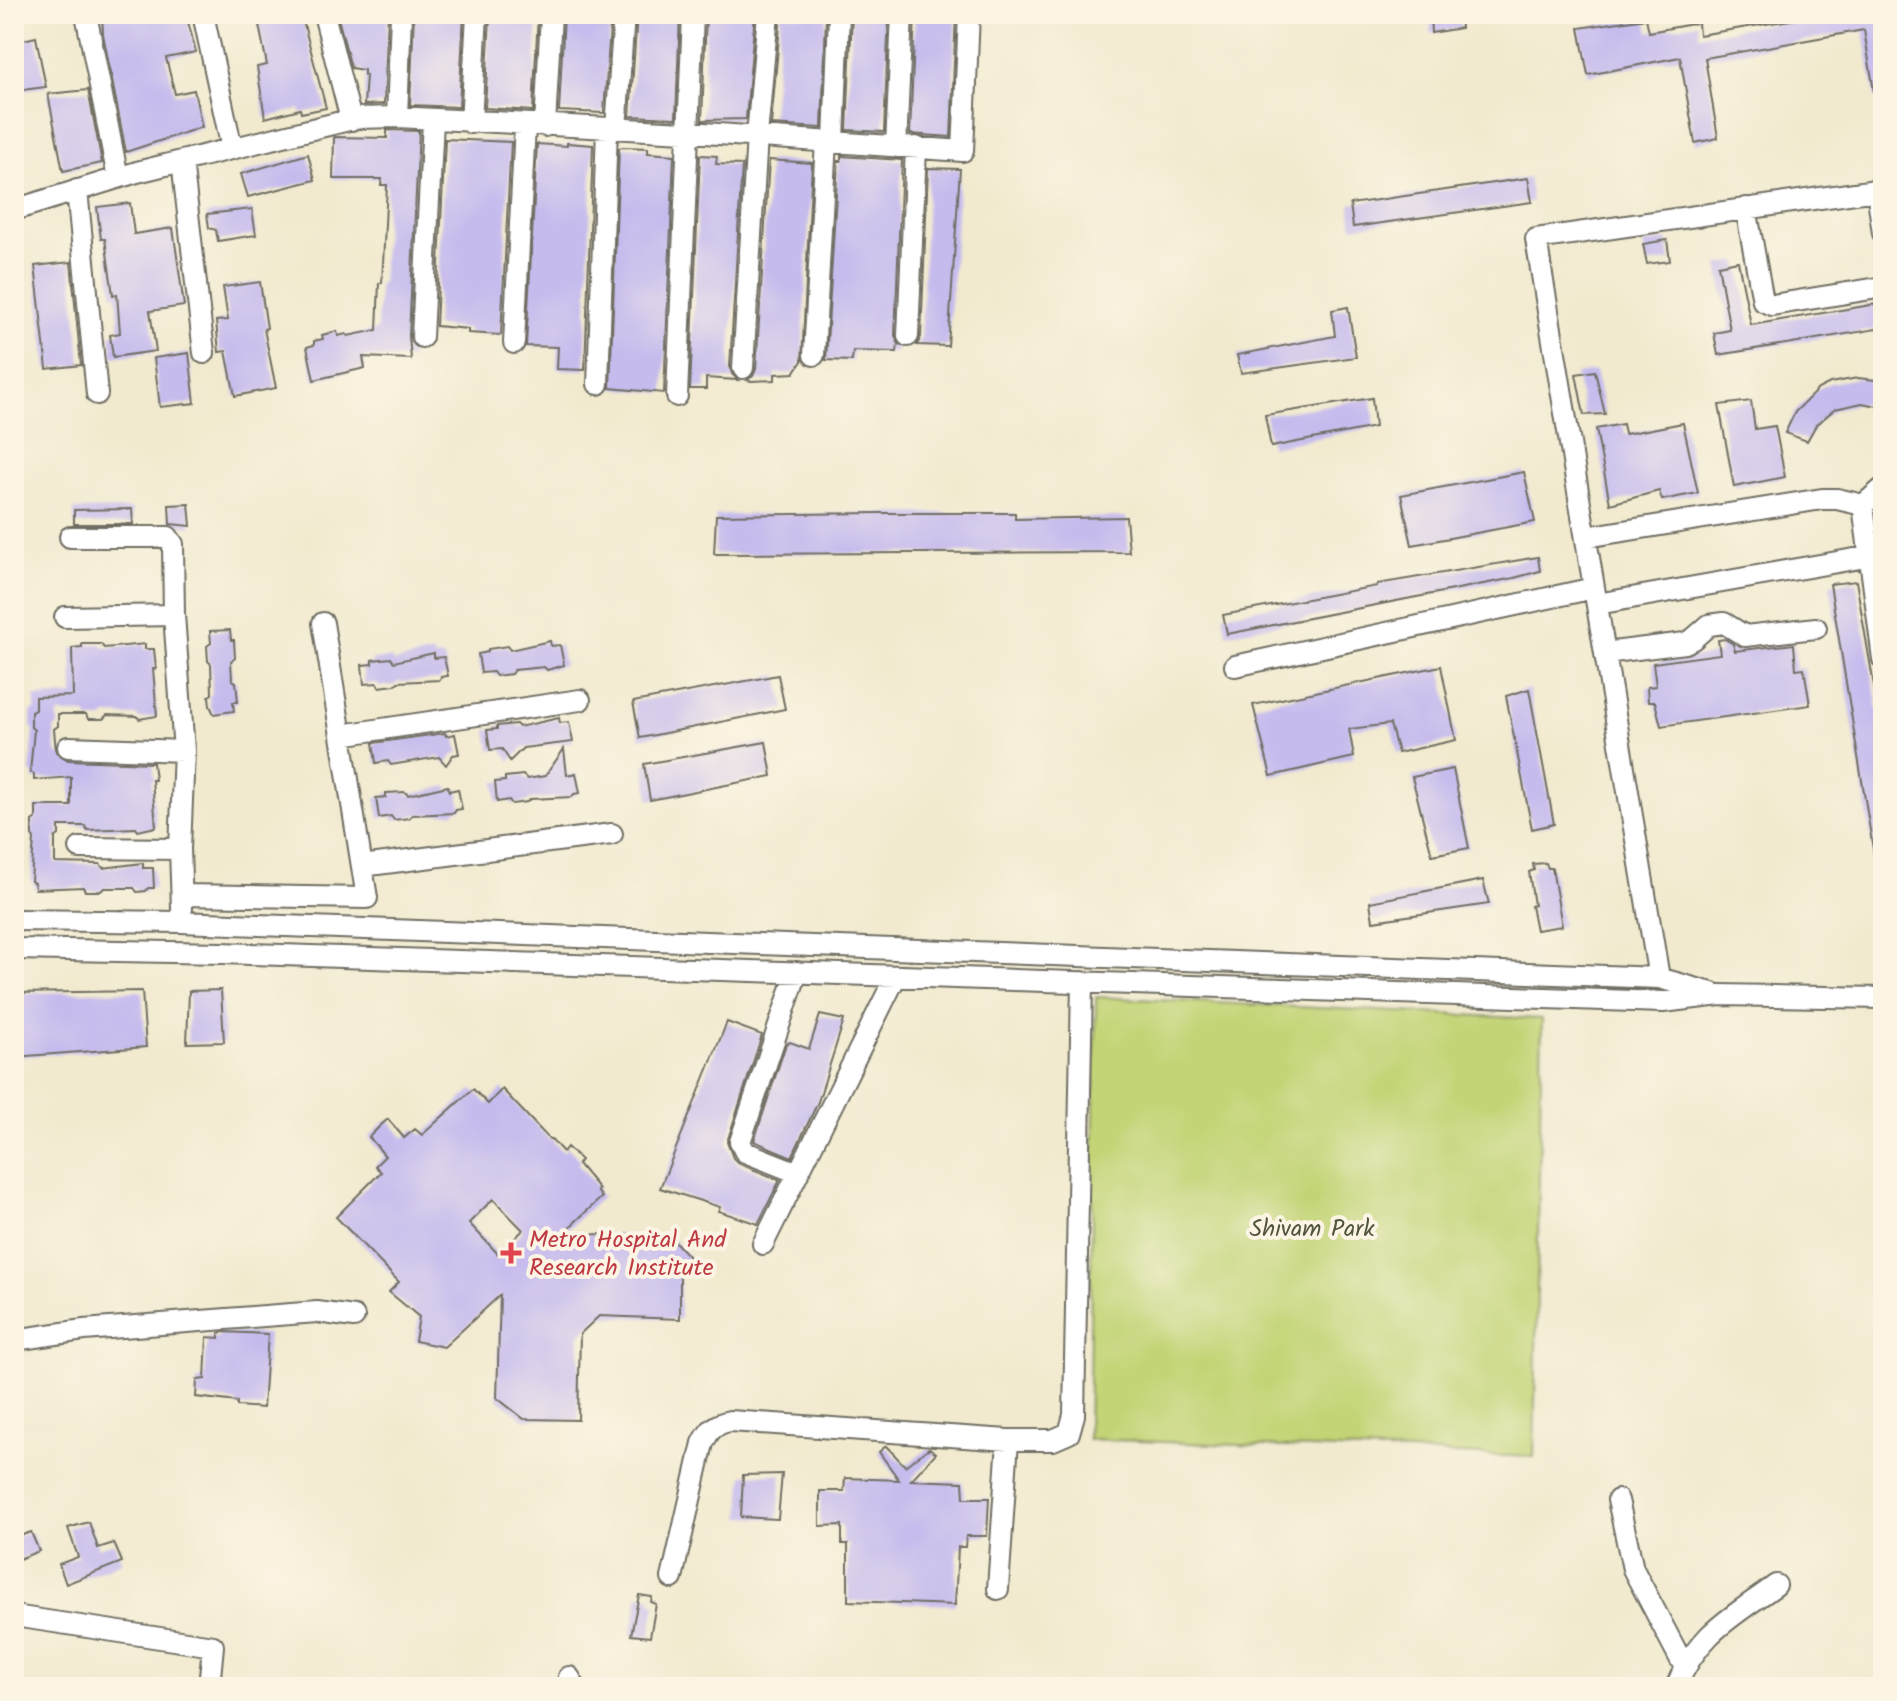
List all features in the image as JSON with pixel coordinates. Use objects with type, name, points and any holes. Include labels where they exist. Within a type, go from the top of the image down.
[{"type":"street","points":[[86,14],[118,178]]},
{"type":"street","points":[[203,14],[232,149]]},
{"type":"street","points":[[324,14],[351,120]]},
{"type":"street","points":[[397,117],[401,14]]},
{"type":"street","points":[[471,123],[477,14]]},
{"type":"street","points":[[514,343],[535,125],[551,14]]},
{"type":"street","points":[[598,384],[611,128],[624,14]]},
{"type":"street","points":[[677,396],[693,14]]},
{"type":"street","points":[[743,368],[768,14]]},
{"type":"street","points":[[814,355],[839,14]]},
{"type":"street","points":[[902,14],[908,336]]},
{"type":"street","points":[[14,206],[351,120],[397,117],[757,136],[963,151],[969,14]]},
{"type":"street","points":[[422,337],[433,121]]},
{"type":"street","points":[[182,161],[204,353]]},
{"type":"street","points":[[1659,978],[1536,239],[1880,189],[1883,233]]},
{"type":"street","points":[[77,190],[97,394]]},
{"type":"street","points":[[1746,208],[1763,301],[1772,305],[1883,285]]},
{"type":"street","points":[[1863,505],[1883,488]]},
{"type":"street","points":[[1586,537],[1822,499],[1863,505]]},
{"type":"street","points":[[1863,505],[1876,555],[1883,659]]},
{"type":"street","points":[[70,537],[168,537],[173,544],[174,615],[184,751],[181,922]]},
{"type":"street","points":[[1235,666],[1596,596],[1876,555]]},
{"type":"street","points":[[65,617],[174,615]]},
{"type":"street","points":[[182,895],[367,898],[323,623]]},
{"type":"street","points":[[1605,653],[1685,643],[1709,625],[1724,623],[1745,636],[1816,628]]},
{"type":"street","points":[[341,735],[580,700]]},
{"type":"street","points":[[68,747],[184,751]]},
{"type":"street","points":[[362,866],[612,834]]},
{"type":"street","points":[[80,848],[180,849]]},
{"type":"street","points":[[14,920],[181,922],[1659,978],[1720,995]]},
{"type":"street","points":[[14,949],[231,953],[1663,1002],[1720,995],[1883,998]]},
{"type":"street","points":[[1266,989],[1268,963]]},
{"type":"street","points":[[797,972],[740,1142],[745,1152],[798,1173]]},
{"type":"street","points":[[763,1244],[896,976]]},
{"type":"street","points":[[672,1578],[703,1443],[709,1429],[718,1423],[730,1421],[1008,1440],[1053,1440],[1069,1433],[1074,1415],[1082,982]]},
{"type":"street","points":[[14,1340],[84,1330],[317,1312],[354,1317]]},
{"type":"street","points":[[998,1589],[1008,1440]]},
{"type":"street","points":[[1618,1500],[1633,1569],[1684,1666]]},
{"type":"street","points":[[1676,1687],[1684,1666],[1707,1635],[1776,1585]]},
{"type":"street","points":[[14,1616],[213,1646],[209,1687]]},
{"type":"green space","name":"Shivam Park","points":[[1096,997],[1542,1019],[1534,1457],[1088,1439]]},
{"type":"building","points":[[102,14],[186,14],[196,52],[166,58],[175,94],[194,90],[202,127],[126,152],[103,34]]},
{"type":"building","points":[[337,14],[388,14],[384,104],[364,105],[366,75],[364,70],[351,68]]},
{"type":"building","points":[[414,14],[464,14],[459,107],[410,105]]},
{"type":"building","points":[[518,14],[538,14],[533,111],[485,108],[490,16],[518,17]]},
{"type":"building","points":[[564,14],[611,14],[604,113],[559,111]]},
{"type":"building","points":[[637,14],[680,14],[676,118],[630,116]]},
{"type":"building","points":[[706,14],[755,14],[746,119],[702,120]]},
{"type":"building","points":[[781,14],[826,17],[822,128],[771,125]]},
{"type":"building","points":[[852,14],[889,14],[884,132],[847,130]]},
{"type":"building","points":[[915,14],[956,14],[951,137],[910,134]]},
{"type":"building","points":[[1430,14],[1460,14],[1461,28],[1431,33]]},
{"type":"building","points":[[1828,14],[1883,14],[1883,97],[1875,98],[1864,30],[1705,58],[1718,138],[1695,143],[1680,57],[1588,75],[1579,28],[1646,18],[1649,32],[1698,23],[1699,35]]},
{"type":"building","points":[[302,17],[326,108],[301,113],[300,109],[265,118],[257,67],[267,65],[259,25]]},
{"type":"building","points":[[36,37],[46,87],[14,91],[14,42]]},
{"type":"building","points":[[88,90],[102,163],[63,171],[48,94]]},
{"type":"building","points":[[387,130],[419,131],[409,336],[411,359],[363,357],[365,368],[314,380],[307,347],[323,339],[322,335],[337,331],[338,336],[348,336],[377,330],[379,283],[382,283],[387,185],[381,185],[382,179],[333,179],[334,137],[387,138]]},
{"type":"building","points":[[445,139],[511,142],[501,335],[468,333],[468,329],[436,326]]},
{"type":"building","points":[[567,143],[593,145],[585,370],[557,369],[558,347],[526,346],[537,144],[567,146]]},
{"type":"building","points":[[619,148],[648,148],[648,153],[674,155],[664,393],[610,388]]},
{"type":"building","points":[[308,154],[315,180],[248,197],[241,174]]},
{"type":"building","points":[[700,155],[717,156],[716,164],[742,165],[730,367],[738,380],[706,378],[706,389],[690,389]]},
{"type":"building","points":[[841,156],[902,160],[895,335],[897,352],[853,351],[852,361],[826,360],[838,161],[841,161]]},
{"type":"building","points":[[769,160],[812,163],[802,361],[794,373],[775,374],[775,380],[751,381],[747,380],[756,369]]},
{"type":"building","points":[[928,168],[960,169],[948,346],[917,345],[921,337]]},
{"type":"building","points":[[1528,178],[1532,202],[1353,227],[1350,204]]},
{"type":"building","points":[[130,203],[134,234],[173,228],[184,306],[150,311],[156,351],[113,357],[110,335],[120,333],[117,294],[113,295],[97,207]]},
{"type":"building","points":[[252,209],[256,235],[218,241],[216,230],[209,228],[207,214]]},
{"type":"building","points":[[1667,240],[1670,261],[1647,264],[1643,244]]},
{"type":"building","points":[[1738,261],[1751,325],[1883,303],[1883,328],[1718,355],[1714,333],[1730,330],[1718,265]]},
{"type":"building","points":[[71,262],[81,365],[47,369],[35,266]]},
{"type":"building","points":[[260,282],[267,328],[264,329],[276,388],[235,396],[226,351],[219,352],[216,321],[228,320],[223,287]]},
{"type":"building","points":[[1348,307],[1356,357],[1241,373],[1237,355],[1335,336],[1332,310]]},
{"type":"building","points":[[189,353],[195,403],[160,407],[154,358]]},
{"type":"building","points":[[1595,371],[1605,414],[1584,415],[1576,374]]},
{"type":"building","points":[[1858,378],[1883,381],[1883,407],[1862,403],[1835,409],[1816,425],[1807,441],[1785,433],[1795,412],[1818,389],[1830,383]]},
{"type":"building","points":[[1372,398],[1375,427],[1271,447],[1265,415]]},
{"type":"building","points":[[1751,401],[1755,429],[1775,426],[1785,477],[1734,487],[1719,405]]},
{"type":"building","points":[[1683,423],[1698,493],[1662,500],[1659,491],[1610,504],[1596,429],[1623,424],[1625,434]]},
{"type":"building","points":[[1524,472],[1535,522],[1412,545],[1401,495]]},
{"type":"building","points":[[189,504],[191,526],[170,524],[169,505]]},
{"type":"building","points":[[132,509],[133,524],[74,524],[74,510]]},
{"type":"building","points":[[1015,513],[1015,519],[1126,517],[1129,552],[714,554],[716,515]]},
{"type":"building","points":[[1538,557],[1540,571],[1514,578],[1227,634],[1223,615],[1377,584]]},
{"type":"building","points":[[1856,581],[1883,738],[1883,860],[1875,861],[1830,584]]},
{"type":"building","points":[[230,630],[235,658],[231,661],[232,680],[236,682],[238,702],[233,702],[234,711],[214,714],[210,706],[211,664],[207,646],[211,643],[210,631]]},
{"type":"building","points":[[1725,639],[1733,644],[1735,651],[1794,644],[1796,669],[1804,668],[1810,705],[1661,726],[1655,702],[1648,702],[1647,687],[1656,686],[1653,663],[1720,654],[1718,640]]},
{"type":"building","points":[[550,641],[551,646],[560,645],[564,665],[547,670],[544,667],[514,670],[511,674],[496,676],[493,672],[481,673],[478,654],[488,652],[488,649],[507,646],[510,650]]},
{"type":"building","points":[[82,644],[101,644],[104,648],[145,644],[145,649],[154,649],[157,716],[139,719],[137,716],[107,715],[103,719],[88,719],[86,714],[58,714],[58,726],[54,729],[56,752],[68,760],[153,763],[156,827],[138,831],[136,828],[87,830],[85,826],[59,826],[59,835],[55,838],[55,863],[100,864],[103,868],[143,863],[143,868],[153,868],[154,888],[146,891],[104,888],[101,891],[85,891],[83,887],[35,889],[31,881],[32,821],[36,818],[36,806],[71,806],[71,777],[34,780],[34,774],[30,772],[34,730],[31,727],[31,712],[35,710],[35,697],[73,696],[72,648],[82,647]]},
{"type":"building","points":[[434,653],[434,658],[444,657],[448,676],[440,680],[398,682],[379,687],[377,683],[364,684],[362,665],[372,664],[372,660],[391,658],[394,662]]},
{"type":"building","points":[[1441,666],[1456,740],[1398,753],[1390,724],[1349,729],[1354,757],[1271,776],[1253,705]]},
{"type":"building","points":[[778,675],[785,709],[640,738],[633,702]]},
{"type":"building","points":[[1529,689],[1554,824],[1532,829],[1506,696]]},
{"type":"building","points":[[559,718],[560,723],[569,722],[573,742],[523,748],[510,761],[502,749],[490,750],[487,730]]},
{"type":"building","points":[[445,733],[446,736],[455,734],[459,754],[453,755],[446,765],[439,757],[391,765],[388,761],[376,763],[373,743]]},
{"type":"building","points":[[766,742],[772,776],[650,800],[644,764]]},
{"type":"building","points":[[564,749],[567,775],[576,773],[580,793],[572,797],[530,799],[512,804],[509,800],[497,802],[495,782],[505,781],[505,777],[523,775],[527,779],[545,776]]},
{"type":"building","points":[[1453,769],[1469,848],[1432,855],[1412,777]]},
{"type":"building","points":[[448,786],[449,791],[458,789],[462,809],[454,813],[412,815],[394,820],[391,816],[379,818],[376,798],[386,797],[386,793],[405,792],[408,795]]},
{"type":"building","points":[[1546,863],[1548,868],[1552,868],[1562,926],[1536,930],[1529,872],[1534,870],[1533,864]]},
{"type":"building","points":[[1483,880],[1489,904],[1373,921],[1370,902]]},
{"type":"building","points":[[221,990],[224,1042],[187,1043],[189,991]]},
{"type":"building","points":[[142,991],[146,1047],[14,1057],[14,993]]},
{"type":"building","points":[[820,1015],[844,1020],[818,1102],[792,1157],[754,1141],[786,1044],[790,1042],[809,1049]]},
{"type":"building","points":[[727,1022],[762,1035],[727,1142],[739,1164],[780,1180],[758,1224],[718,1211],[720,1207],[660,1188]]},
{"type":"building","points":[[473,1089],[488,1104],[502,1089],[563,1152],[567,1147],[581,1160],[578,1164],[599,1189],[597,1191],[602,1197],[562,1234],[669,1235],[689,1257],[680,1270],[680,1319],[599,1316],[580,1334],[578,1420],[524,1419],[497,1398],[500,1295],[444,1347],[415,1341],[419,1317],[389,1292],[399,1282],[336,1217],[381,1172],[375,1166],[385,1156],[369,1137],[380,1126],[388,1119],[404,1138],[415,1129],[422,1135]],"holes":[[[493,1199],[523,1230],[499,1255],[469,1223]]]},
{"type":"building","points":[[222,1332],[268,1334],[263,1408],[196,1397],[197,1380],[205,1379],[207,1337],[219,1338]]},
{"type":"building","points":[[886,1446],[905,1466],[929,1448],[936,1453],[911,1480],[963,1482],[964,1498],[989,1498],[987,1536],[966,1536],[965,1547],[958,1547],[955,1605],[848,1601],[848,1544],[842,1544],[842,1525],[820,1526],[820,1491],[844,1491],[845,1478],[899,1480],[879,1452]]},
{"type":"building","points":[[782,1474],[778,1519],[741,1517],[743,1475]]},
{"type":"building","points":[[89,1522],[98,1548],[114,1543],[122,1562],[66,1584],[59,1564],[78,1557],[68,1528]]},
{"type":"building","points":[[31,1532],[39,1551],[14,1561],[14,1538]]},
{"type":"building","points":[[639,1595],[652,1597],[651,1602],[656,1604],[650,1637],[631,1635]]},
{"type":"place","name":"Metro Hospital And Research Institute","points":[[511,1253]]}]
